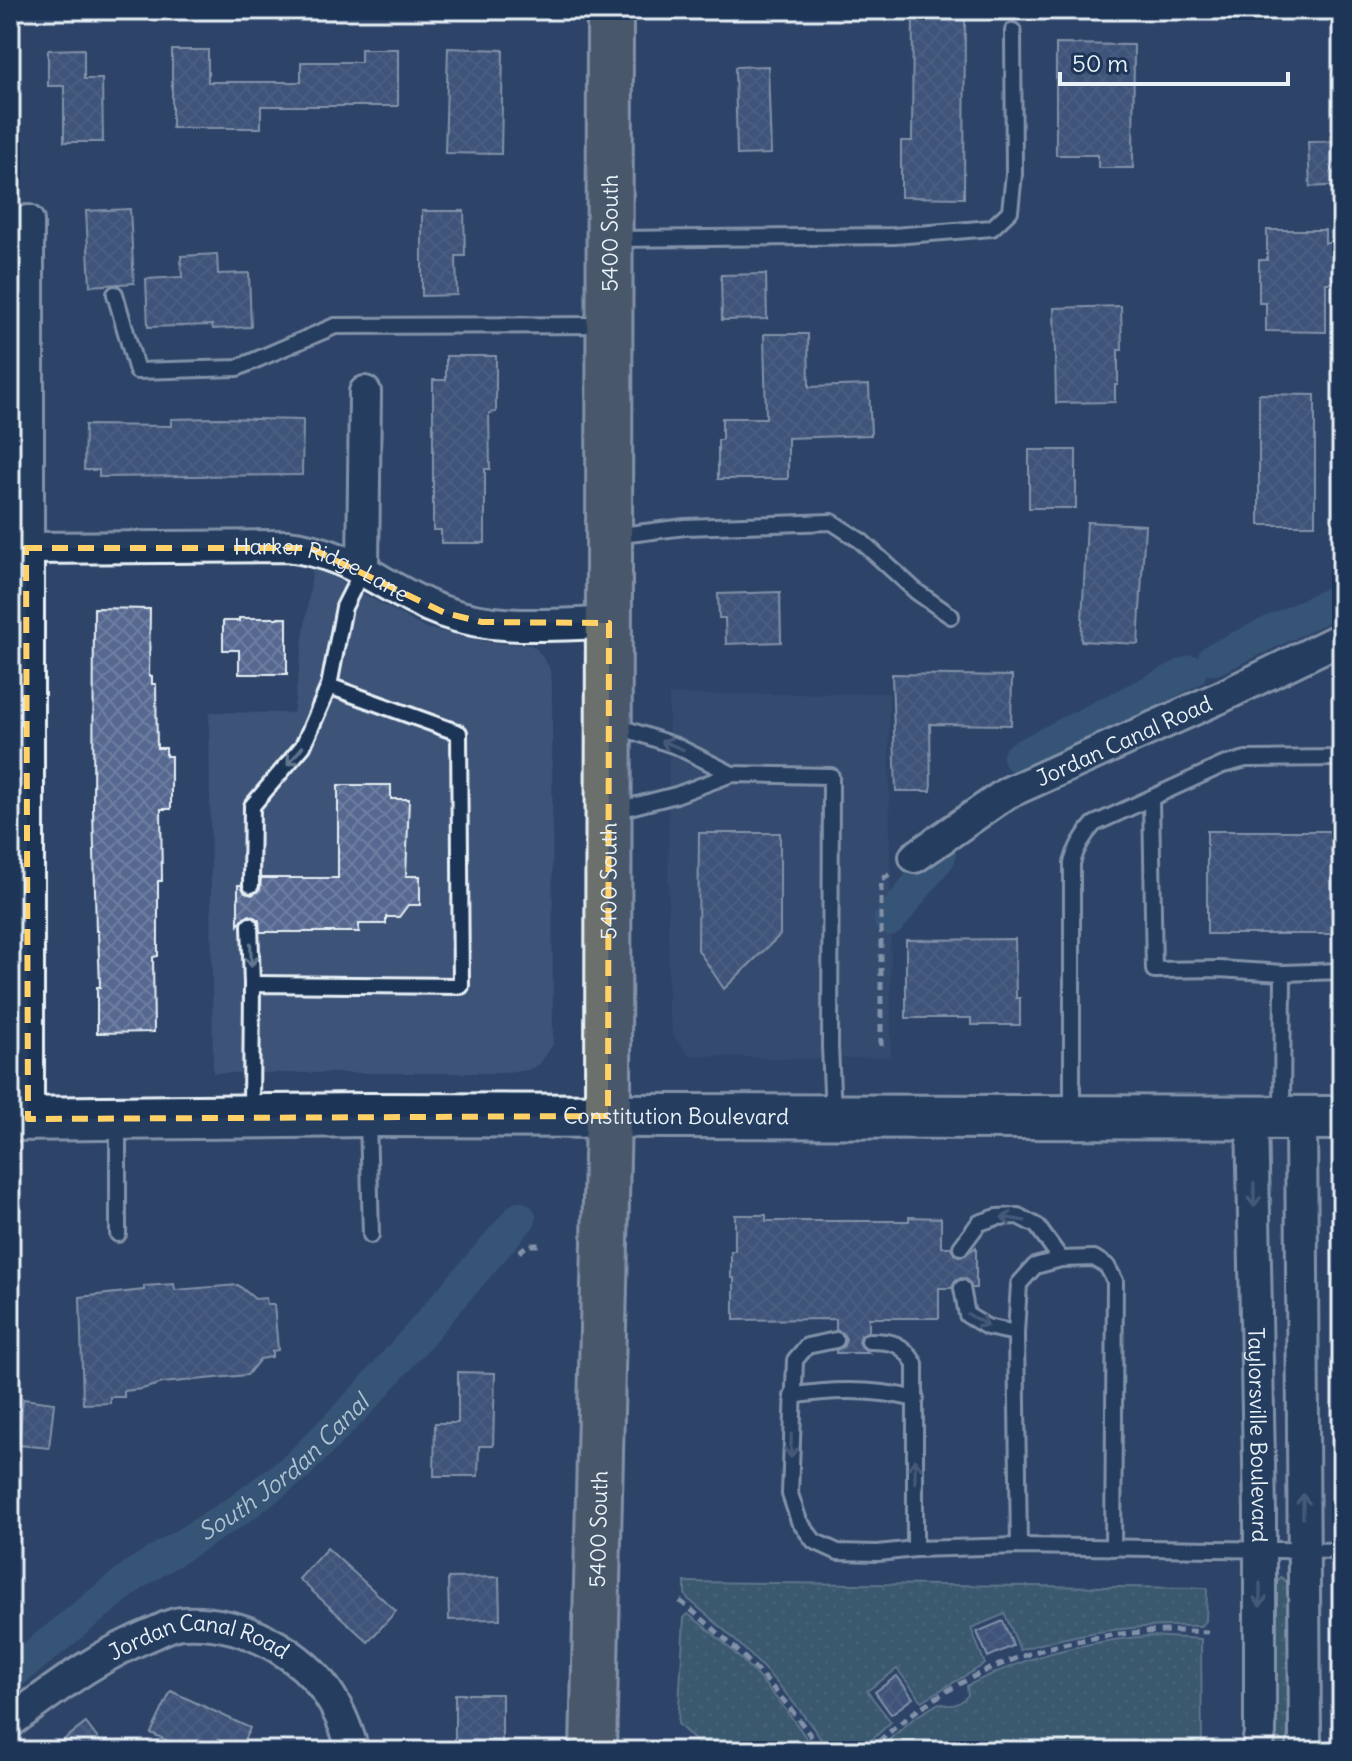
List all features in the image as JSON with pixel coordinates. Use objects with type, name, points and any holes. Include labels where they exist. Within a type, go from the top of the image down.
[{"type":"main road","name":"5400 South","points":[[593,1751],[608,1116],[610,10]]},
{"type":"main road","name":"Constitution Boulevard","points":[[19,1119],[368,1115],[1342,1118]]},
{"type":"street","points":[[19,1119],[28,221]]},
{"type":"street","points":[[363,569],[365,392]]},
{"type":"street","name":"Harker Ridge Lane","points":[[26,548],[310,548],[363,569],[413,599],[445,613],[482,622],[609,623]]},
{"type":"street","name":"Jordan Canal Road","points":[[915,857],[1007,793],[1221,697],[1342,638]]},
{"type":"street","name":"Taylorsville Boulevard","points":[[1257,1751],[1260,1733],[1259,1549],[1278,1118]]},
{"type":"street","name":"Taylorsville Boulevard","points":[[1278,1118],[1303,1550],[1305,1740],[1301,1751]]},
{"type":"street","name":"Jordan Canal Road","points":[[10,1722],[117,1647],[180,1623],[215,1625],[252,1633],[289,1653],[314,1673],[340,1712],[353,1751]]},
{"type":"lane","points":[[609,239],[894,236],[992,228],[1010,211],[1014,174],[1013,31]]},
{"type":"lane","points":[[115,294],[137,371],[237,368],[335,326],[609,325]]},
{"type":"lane","points":[[609,536],[685,527],[832,522],[861,541],[917,592],[951,616]]},
{"type":"lane","points":[[251,885],[252,806],[303,746],[329,686],[344,607],[363,569]]},
{"type":"lane","points":[[252,984],[461,986],[459,733],[329,686]]},
{"type":"lane","points":[[609,724],[676,746],[732,774]]},
{"type":"lane","points":[[1072,1118],[1072,863],[1076,849],[1094,824],[1223,765],[1246,759],[1342,758]]},
{"type":"lane","points":[[609,813],[676,795],[732,774],[831,776],[830,1047],[833,1117]]},
{"type":"lane","points":[[1151,799],[1154,970],[1342,971]]},
{"type":"lane","points":[[250,925],[251,1117]]},
{"type":"lane","points":[[1278,1118],[1283,973]]},
{"type":"lane","points":[[368,1115],[371,1235]]},
{"type":"lane","points":[[118,1119],[118,1234]]},
{"type":"lane","points":[[961,1247],[979,1223],[997,1217],[1018,1216],[1037,1226],[1061,1259]]},
{"type":"lane","points":[[1019,1546],[1016,1333],[1019,1284],[1035,1266],[1061,1259],[1094,1258],[1107,1266],[1115,1281],[1113,1548]]},
{"type":"lane","points":[[962,1288],[967,1315],[987,1327],[1016,1333]]},
{"type":"lane","points":[[836,1340],[807,1346],[795,1360],[790,1494],[799,1521],[814,1541],[838,1552],[1019,1546],[1342,1551]]},
{"type":"lane","points":[[869,1341],[895,1341],[908,1352],[915,1364],[915,1549]]},
{"type":"lane","points":[[792,1396],[826,1390],[894,1393],[916,1399]]},
{"type":"path","points":[[881,1046],[881,880],[915,857]]},
{"type":"path","points":[[519,1252],[528,1245],[541,1245]]},
{"type":"path","points":[[680,1601],[722,1634],[762,1673],[798,1716],[821,1751]]},
{"type":"path","points":[[869,1751],[902,1719],[939,1695],[976,1675],[1028,1654],[1067,1642],[1132,1631],[1208,1632]]},
{"type":"highlighted area","points":[[26,548],[310,548],[445,613],[482,622],[609,623],[608,1116],[28,1119]]},
{"type":"shaded area","points":[[313,566],[425,628],[493,643],[531,645],[549,667],[552,680],[553,1045],[539,1065],[528,1070],[505,1073],[213,1073],[209,712],[293,713]]},
{"type":"shaded area","points":[[889,693],[891,1057],[804,1059],[689,1055],[673,1035],[668,1008],[669,695]]},
{"type":"green space","points":[[1281,1577],[1289,1584],[1289,1722],[1286,1751],[1272,1751],[1275,1584]]},
{"type":"green space","points":[[685,1582],[1207,1588],[1206,1621],[1200,1626],[1154,1626],[1087,1634],[1020,1650],[1005,1614],[971,1628],[985,1664],[922,1701],[897,1669],[867,1691],[891,1722],[860,1751],[829,1751],[798,1708],[764,1669],[688,1599]]},
{"type":"green space","points":[[688,1614],[725,1644],[758,1677],[815,1751],[706,1751],[678,1724],[684,1618]]},
{"type":"green space","points":[[1150,1636],[1201,1639],[1202,1751],[876,1751],[914,1718],[939,1703],[955,1705],[962,1701],[968,1695],[967,1686],[989,1675],[1056,1652]]},
{"type":"building","points":[[913,10],[965,10],[964,198],[901,197],[901,141],[912,141]]},
{"type":"building","points":[[1056,44],[1134,45],[1133,168],[1098,168],[1098,155],[1056,155]]},
{"type":"building","points":[[448,48],[503,50],[501,154],[445,153]]},
{"type":"building","points":[[84,49],[84,79],[102,79],[103,142],[64,142],[64,86],[48,86],[48,50]]},
{"type":"building","points":[[361,49],[398,49],[398,106],[261,106],[261,128],[172,128],[172,50],[208,50],[208,82],[301,82],[301,62],[361,62]]},
{"type":"building","points":[[768,66],[771,154],[737,155],[735,67]]},
{"type":"building","points":[[1342,141],[1342,185],[1310,187],[1308,142]]},
{"type":"building","points":[[130,209],[134,283],[90,286],[86,211]]},
{"type":"building","points":[[422,211],[464,211],[465,256],[456,256],[457,295],[422,296]]},
{"type":"building","points":[[1267,230],[1325,230],[1325,243],[1334,243],[1334,283],[1326,283],[1326,332],[1266,331],[1266,303],[1259,303],[1259,260],[1267,260]]},
{"type":"building","points":[[217,254],[218,274],[249,273],[251,327],[148,327],[146,279],[182,277],[181,256]]},
{"type":"building","points":[[766,274],[767,319],[722,320],[721,275]]},
{"type":"building","points":[[1121,306],[1122,350],[1118,350],[1115,402],[1056,403],[1054,308]]},
{"type":"building","points":[[764,334],[808,334],[809,387],[869,385],[871,435],[788,438],[788,479],[718,479],[718,440],[722,440],[722,418],[766,418]]},
{"type":"building","points":[[446,356],[496,356],[496,412],[489,413],[490,469],[485,469],[485,543],[441,543],[441,530],[433,530],[433,380],[446,380]]},
{"type":"building","points":[[1259,394],[1315,395],[1315,525],[1259,525]]},
{"type":"building","points":[[171,419],[303,420],[302,475],[99,477],[99,470],[84,470],[85,425],[171,426]]},
{"type":"building","points":[[1029,450],[1076,450],[1076,508],[1029,508]]},
{"type":"building","points":[[1087,522],[1145,525],[1138,644],[1081,641]]},
{"type":"building","points":[[780,592],[781,642],[726,644],[725,618],[719,618],[718,594]]},
{"type":"building","points":[[94,608],[150,609],[149,676],[152,676],[152,684],[156,684],[157,748],[166,748],[166,756],[171,756],[171,809],[161,809],[162,881],[158,881],[158,956],[153,957],[154,1032],[97,1033],[97,987],[100,987],[93,809]]},
{"type":"building","points":[[239,618],[287,618],[287,674],[239,674],[239,650],[223,650],[223,621],[239,621]]},
{"type":"building","points":[[892,674],[1012,676],[1011,725],[930,724],[931,791],[896,791]]},
{"type":"building","points":[[338,785],[391,785],[391,799],[409,799],[406,876],[420,876],[420,905],[408,905],[399,917],[386,917],[386,924],[359,924],[359,932],[260,932],[259,920],[250,915],[238,925],[238,885],[245,893],[252,895],[260,889],[261,878],[338,878]]},
{"type":"building","points":[[1207,831],[1342,831],[1342,934],[1207,934]]},
{"type":"building","points":[[699,833],[780,833],[780,935],[724,989],[698,950]]},
{"type":"building","points":[[1015,939],[1016,998],[1020,998],[1020,1025],[971,1025],[971,1018],[906,1018],[906,940]]},
{"type":"building","points":[[735,1215],[766,1215],[766,1221],[909,1221],[909,1217],[941,1218],[941,1247],[951,1247],[954,1254],[961,1257],[976,1247],[976,1288],[961,1278],[955,1281],[952,1288],[939,1288],[939,1318],[869,1318],[869,1331],[861,1335],[859,1342],[869,1353],[836,1353],[846,1339],[843,1333],[836,1330],[836,1319],[734,1320],[731,1251],[735,1251]]},
{"type":"building","points":[[174,1284],[175,1290],[238,1285],[255,1299],[266,1298],[267,1304],[274,1304],[278,1350],[272,1351],[272,1357],[260,1359],[247,1375],[163,1383],[124,1391],[124,1397],[110,1397],[110,1403],[83,1404],[80,1297]]},
{"type":"building","points":[[458,1372],[495,1373],[493,1446],[479,1446],[478,1476],[434,1476],[435,1423],[458,1423]]},
{"type":"building","points":[[23,1399],[54,1403],[49,1448],[19,1445]]},
{"type":"building","points":[[327,1548],[396,1611],[368,1642],[299,1579]]},
{"type":"building","points":[[499,1577],[500,1619],[449,1620],[448,1578]]},
{"type":"building","points":[[1003,1621],[1013,1646],[988,1657],[977,1632]]},
{"type":"building","points":[[897,1676],[913,1698],[891,1714],[875,1692]]},
{"type":"building","points":[[171,1691],[250,1728],[239,1751],[189,1751],[151,1733]]},
{"type":"building","points":[[455,1694],[502,1694],[502,1751],[455,1751]]},
{"type":"building","points":[[86,1723],[107,1751],[49,1751]]},
{"type":"waterway","name":"South Jordan Canal","points":[[1214,659],[1342,598]]},
{"type":"waterway","name":"South Jordan Canal","points":[[1019,757],[1191,671]]},
{"type":"waterway","name":"South Jordan Canal","points":[[890,920],[940,856]]},
{"type":"waterway","name":"South Jordan Canal","points":[[10,1675],[134,1575],[240,1509],[296,1467],[366,1396],[520,1218]]}]
